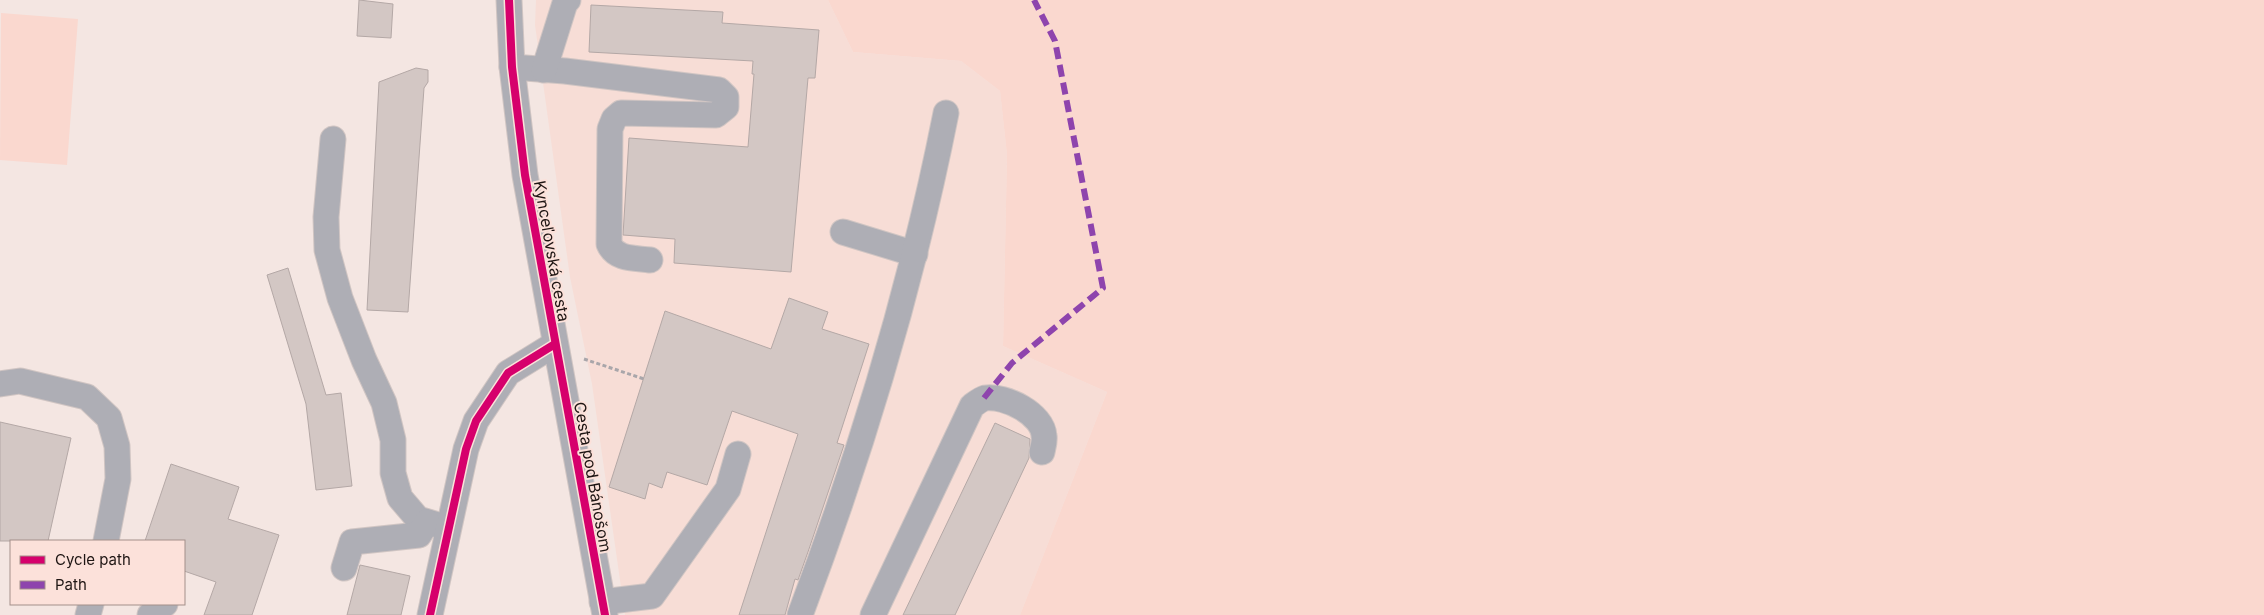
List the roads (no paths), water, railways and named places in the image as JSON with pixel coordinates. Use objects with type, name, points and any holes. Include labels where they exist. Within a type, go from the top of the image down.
[{"type":"street","name":"Kynceľovská cesta","points":[[430,615],[438,525],[476,421],[508,373],[555,344],[525,175],[512,67],[509,0]]},
{"type":"street","points":[[544,70],[565,3],[568,0]]},
{"type":"street","points":[[512,67],[719,90],[726,97],[726,108],[716,115],[621,113],[614,119],[610,129],[609,244],[612,251],[621,256],[650,260]]},
{"type":"street","points":[[800,615],[880,384],[915,254],[946,113]]},
{"type":"street","points":[[333,139],[326,217],[327,250],[340,298],[360,351],[384,403],[393,440],[393,473],[400,498],[418,519],[438,525]]},
{"type":"street","points":[[843,232],[915,254]]},
{"type":"street","name":"Cesta pod Bánošom","points":[[555,344],[604,609]]},
{"type":"street","points":[[0,384],[20,381],[87,397],[109,418],[116,446],[118,479],[106,540]]},
{"type":"street","points":[[873,615],[972,406],[984,398],[999,399],[1019,407],[1037,420],[1044,435],[1042,452]]},
{"type":"street","points":[[604,609],[652,596],[728,489],[738,454]]},
{"type":"street","points":[[344,568],[352,542],[419,535],[438,525]]},
{"type":"street","points":[[150,615],[164,605]]}]
